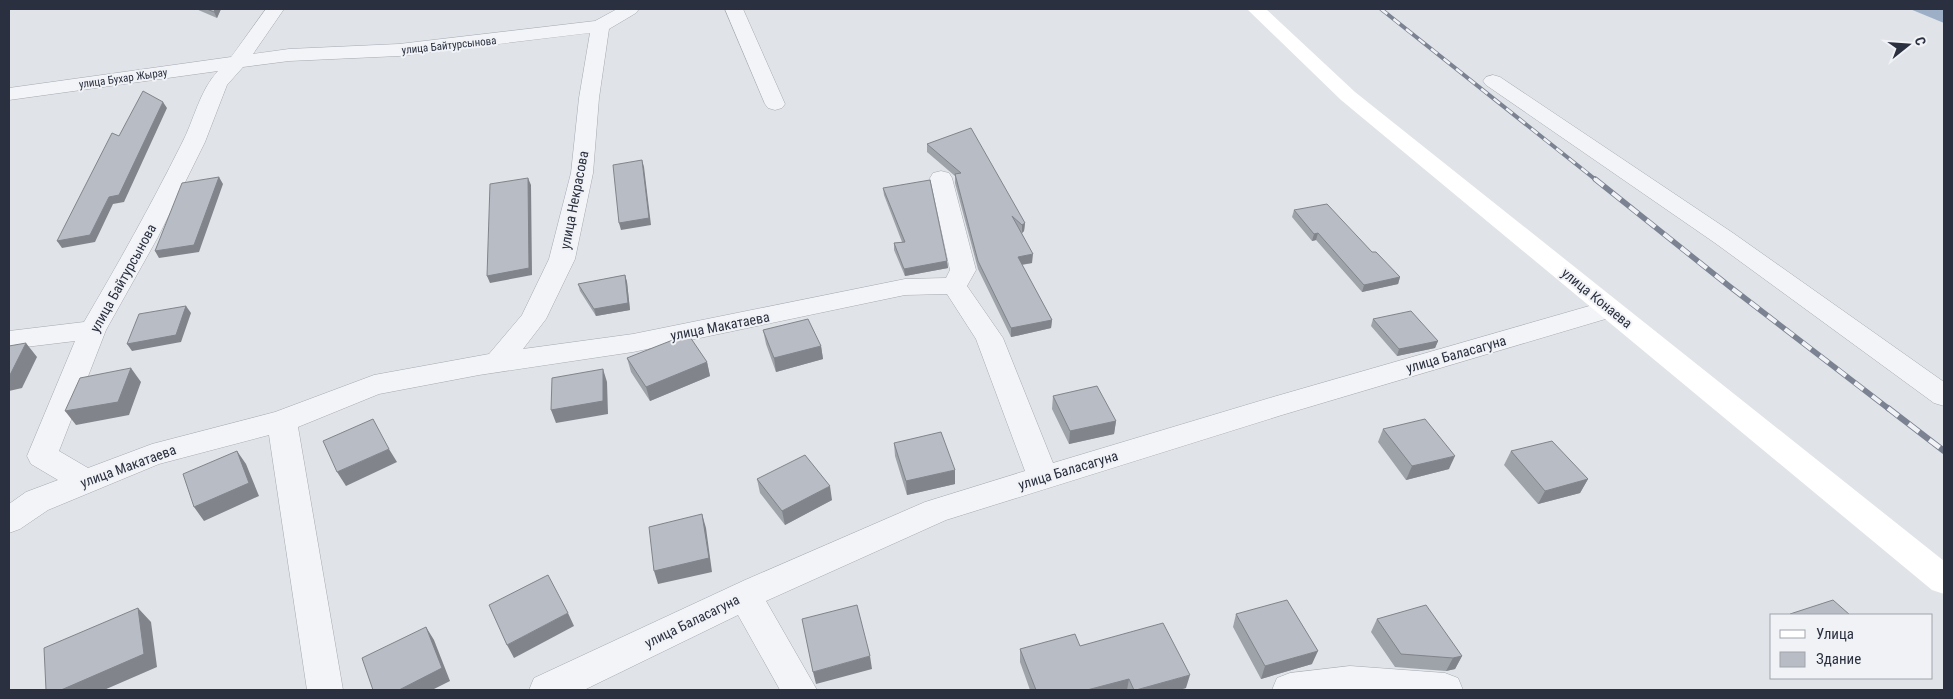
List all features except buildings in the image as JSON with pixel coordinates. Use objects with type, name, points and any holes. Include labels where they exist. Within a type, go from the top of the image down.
[{"type":"street","name":"улица Байтурсынова","points":[[86,481],[42,456],[93,330],[146,237],[194,142],[218,84],[237,62],[275,9]]},
{"type":"street","points":[[600,26],[631,9]]},
{"type":"street","points":[[734,9],[775,104]]},
{"type":"street","name":"улица Конаева","points":[[1256,9],[1348,96],[1944,580]]},
{"type":"street","name":"улица Байтурсынова","points":[[237,62],[289,55],[399,50],[600,26]]},
{"type":"street","name":"улица Некрасова","points":[[498,362],[533,319],[562,259],[582,173],[589,98],[600,26]]},
{"type":"street","name":"улица Бухар Жырау","points":[[9,94],[237,62]]},
{"type":"street","points":[[1493,81],[1716,232],[1944,396]]},
{"type":"street","points":[[941,178],[963,270],[954,286],[989,338],[1043,478]]},
{"type":"street","name":"улица Макатаева","points":[[9,520],[37,500],[152,455],[282,421],[374,385],[498,362],[633,343],[905,287],[954,286]]},
{"type":"street","name":"улица Баласагуна","points":[[547,690],[745,596],[936,511],[1273,407],[1610,309]]},
{"type":"street","points":[[9,340],[93,330]]},
{"type":"street","points":[[282,421],[325,690]]},
{"type":"street","points":[[745,596],[798,690]]},
{"type":"street","points":[[1290,690],[1350,683],[1445,690]]},
{"type":"water","points":[[1910,9],[1944,9],[1944,23]]},
{"type":"railway","points":[[1381,9],[1596,180]]},
{"type":"railway","points":[[1595,179],[1729,286],[1889,409]]},
{"type":"railway","points":[[1888,408],[1944,451]]}]
